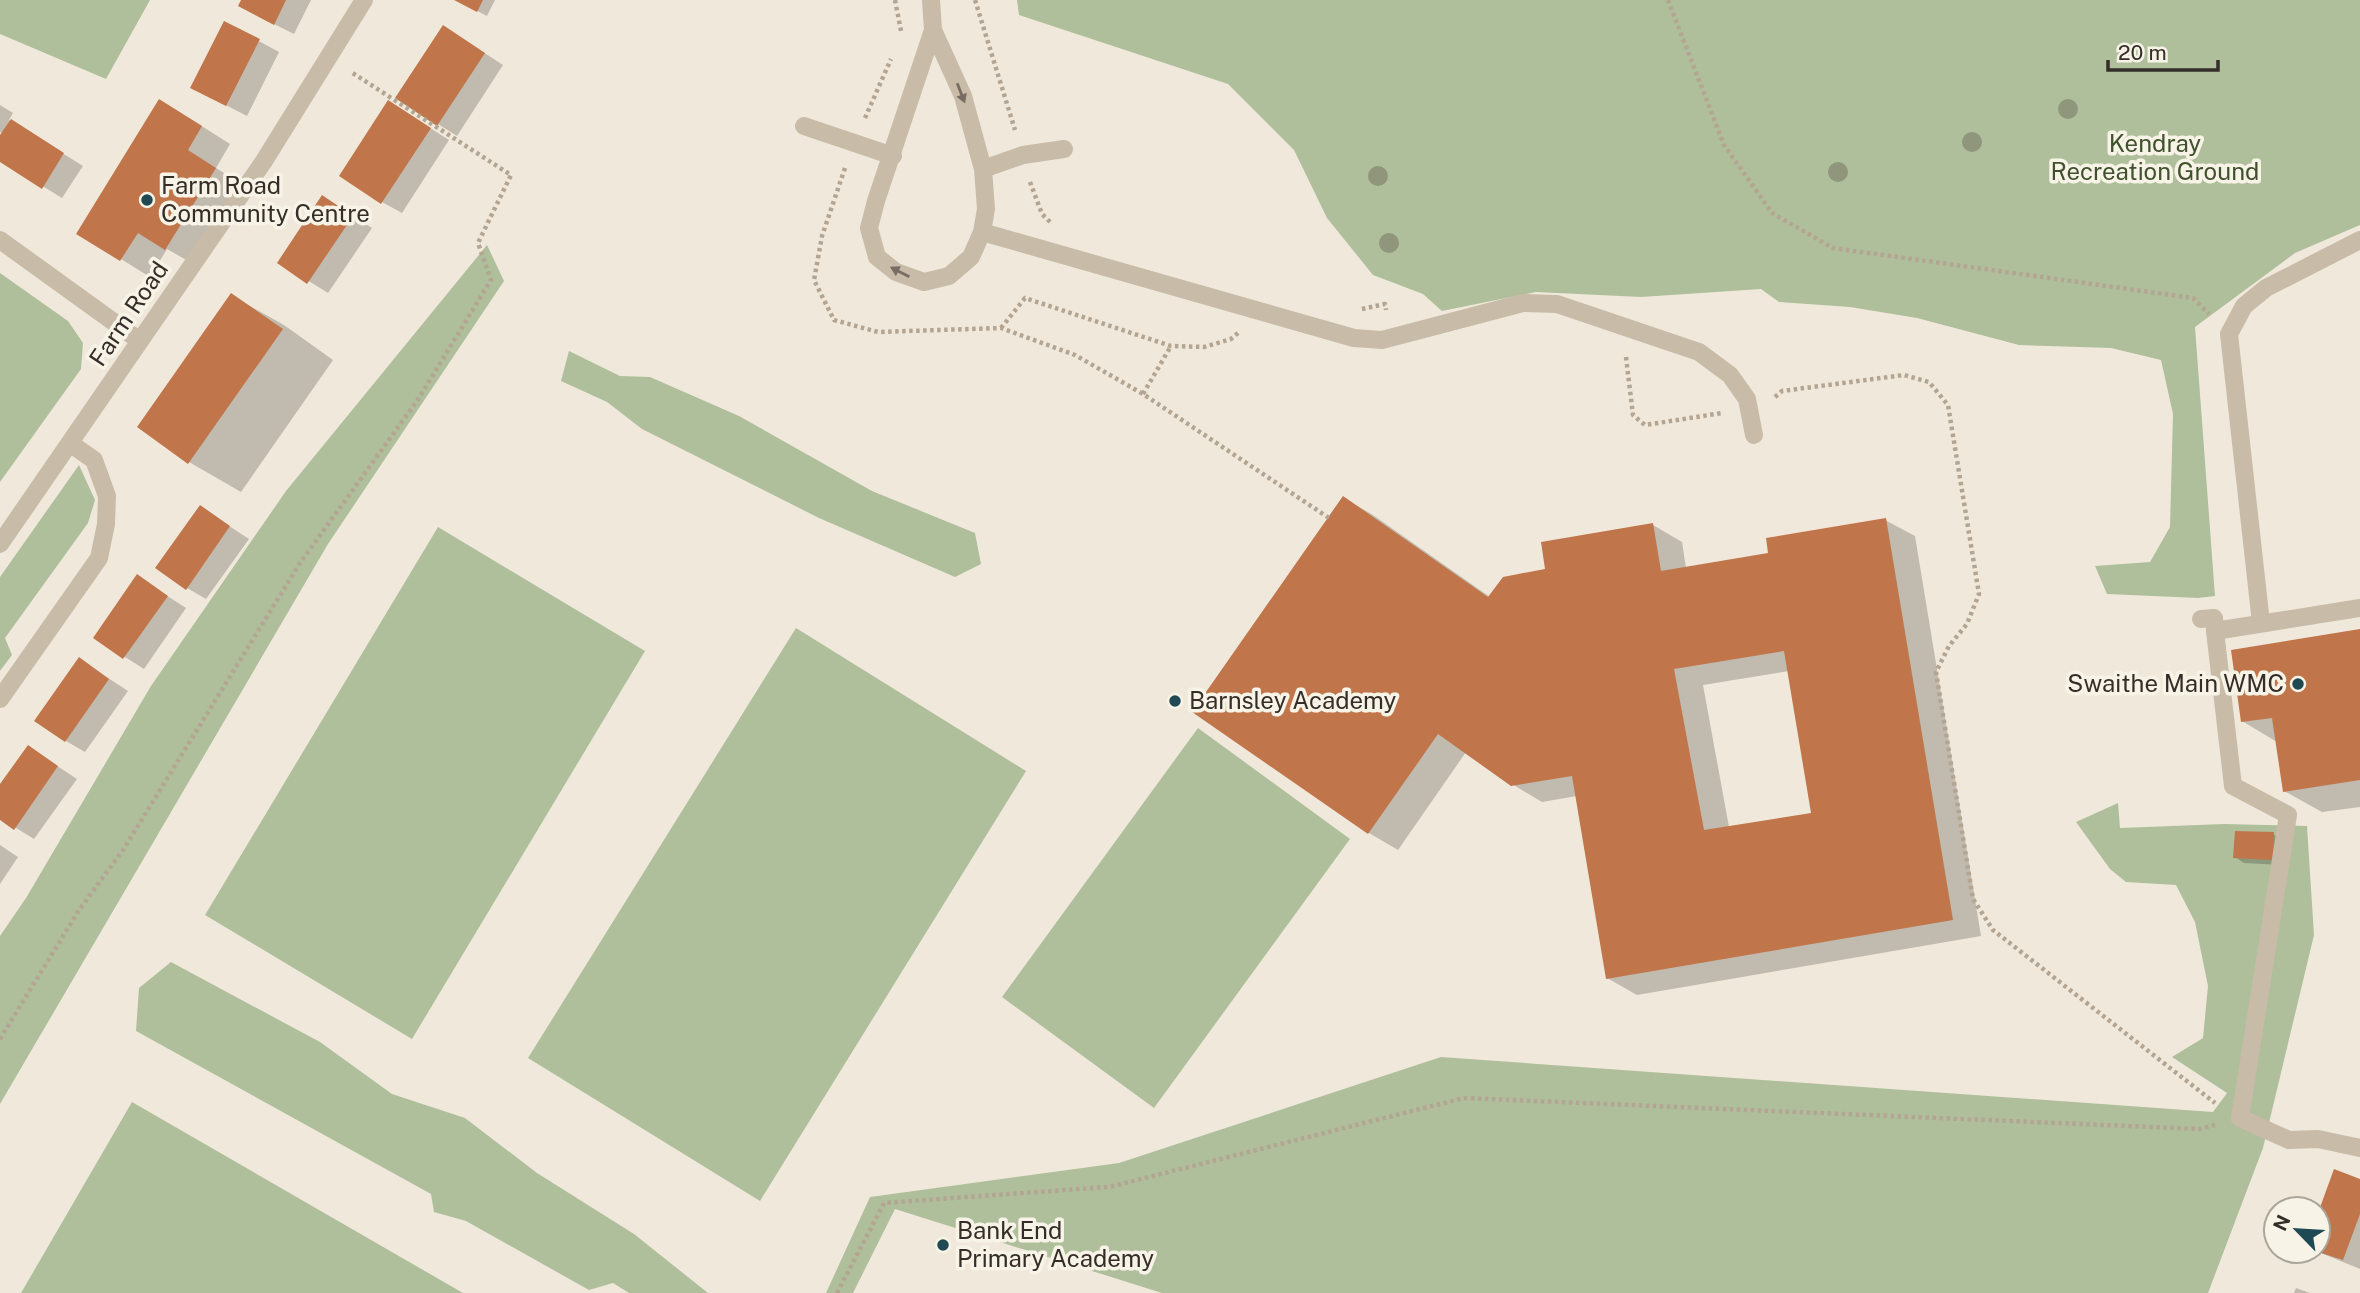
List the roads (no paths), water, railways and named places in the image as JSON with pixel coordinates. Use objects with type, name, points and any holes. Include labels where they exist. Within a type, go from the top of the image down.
[{"type":"street","name":"Farm Road","points":[[0,544],[264,161],[364,0]]},
{"type":"street","points":[[931,0],[933,30],[963,96],[983,169],[986,209],[982,232],[971,257],[949,276],[924,282],[896,272],[877,257],[869,228],[933,30]]},
{"type":"street","points":[[804,127],[892,156]]},
{"type":"street","points":[[983,169],[1023,155],[1064,149]]},
{"type":"street","points":[[982,232],[1353,338],[1382,340],[1523,303],[1557,304],[1699,352],[1730,375],[1746,400],[1755,435]]},
{"type":"street","points":[[0,240],[140,341]]},
{"type":"street","points":[[2261,623],[2229,334],[2244,306],[2266,288],[2360,240]]},
{"type":"street","points":[[0,699],[99,558],[106,523],[107,496],[94,460],[71,444]]},
{"type":"street","points":[[2215,631],[2360,608]]},
{"type":"street","points":[[2201,618],[2214,618],[2233,786],[2288,815],[2239,1118],[2289,1140],[2318,1139],[2360,1148]]},
{"type":"place","name":"Farm Road Community Centre","points":[[147,200]]},
{"type":"place","name":"Swaithe Main WMC","points":[[2298,684]]},
{"type":"place","name":"Barnsley Academy","points":[[1175,701]]},
{"type":"place","name":"Bank End Primary Academy","points":[[943,1245]]},
{"type":"park label","name":"Kendray Recreation Ground","points":[[2155,158]]}]
